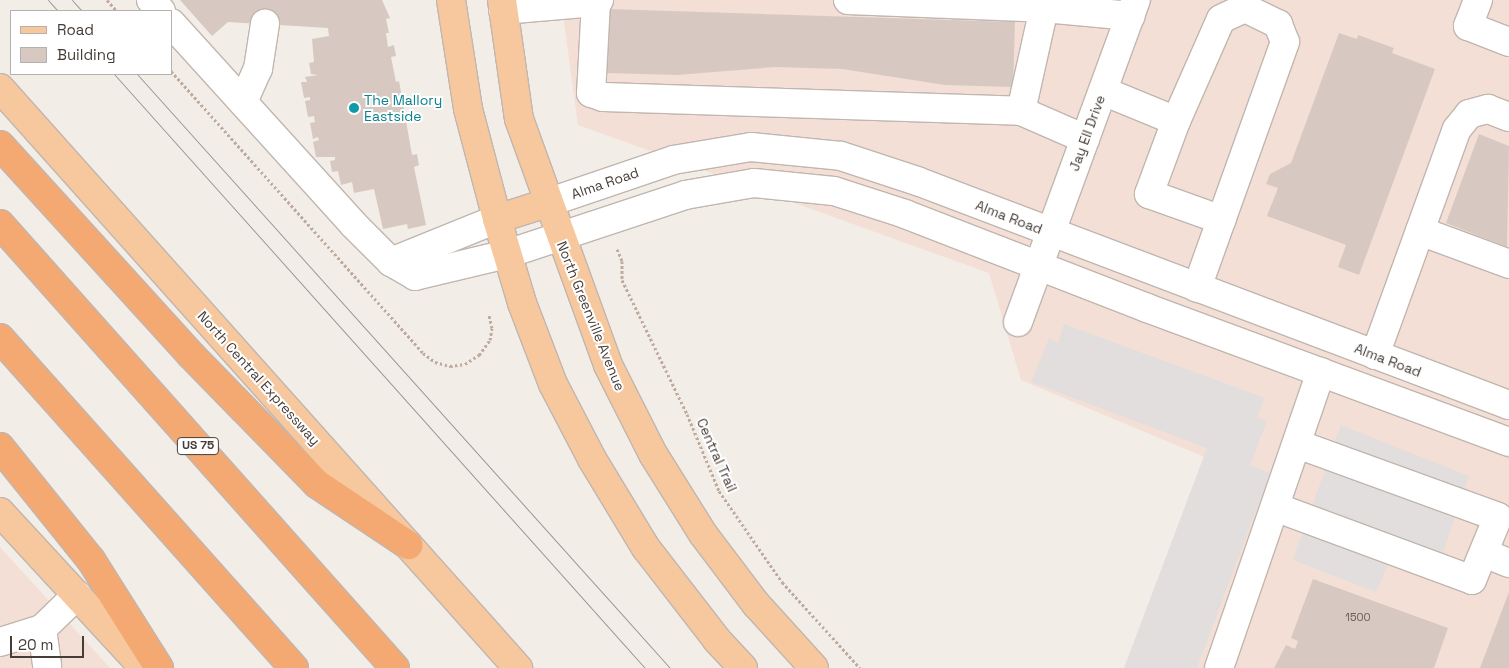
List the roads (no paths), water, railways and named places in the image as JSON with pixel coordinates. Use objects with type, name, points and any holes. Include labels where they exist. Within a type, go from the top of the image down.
[{"type":"highway","points":[[0,145],[191,355],[317,484],[408,545]]},
{"type":"highway","name":"US 75","points":[[0,224],[396,668]]},
{"type":"highway","points":[[0,338],[294,668]]},
{"type":"highway","points":[[0,447],[91,560],[159,668]]},
{"type":"main road","points":[[451,0],[468,109],[497,219],[522,303],[553,384],[592,459],[646,548],[717,640],[744,668]]},
{"type":"main road","name":"North Greenville Avenue","points":[[502,5],[518,119],[598,342],[653,454],[703,534],[756,604],[814,668]]},
{"type":"main road","name":"North Central Expressway","points":[[0,88],[518,668]]},
{"type":"main road","name":"Alma Road","points":[[497,219],[547,203]]},
{"type":"main road","points":[[0,512],[144,668]]},
{"type":"street","points":[[151,0],[160,10]]},
{"type":"street","points":[[848,0],[1044,8],[1134,8]]},
{"type":"street","points":[[1478,0],[1468,26],[1509,42]]},
{"type":"street","points":[[502,5],[597,1],[591,93],[603,97],[1021,111],[1085,139]]},
{"type":"street","points":[[1021,111],[1044,8]]},
{"type":"street","name":"Jay Ell Drive","points":[[1018,322],[1134,8]]},
{"type":"street","points":[[1197,288],[1222,220],[1285,42],[1278,24],[1244,8],[1220,19],[1176,121],[1149,194],[1222,220]]},
{"type":"street","points":[[172,24],[391,262],[415,276],[508,254],[685,194],[754,183],[834,191],[905,214],[1509,442]]},
{"type":"street","points":[[243,102],[258,69],[265,24]]},
{"type":"street","points":[[1103,91],[1176,121]]},
{"type":"street","points":[[1375,355],[1457,129],[1469,114],[1488,109],[1509,117]]},
{"type":"street","name":"Alma Road","points":[[547,203],[673,160],[751,147],[841,156],[917,181],[1050,233],[1509,405]]},
{"type":"street","points":[[391,262],[497,219]]},
{"type":"street","points":[[1420,230],[1509,264]]},
{"type":"street","points":[[1219,668],[1321,372]]},
{"type":"street","points":[[1275,507],[1472,580],[1498,518],[1297,444]]},
{"type":"street","points":[[1484,553],[1509,563]]},
{"type":"street","points":[[0,641],[42,629],[77,595]]},
{"type":"street","points":[[42,629],[47,666]]},
{"type":"tram line","points":[[48,0],[57,10]]},
{"type":"tram line","points":[[72,0],[81,10]]},
{"type":"tram line","points":[[115,75],[645,668]]},
{"type":"tram line","points":[[138,75],[670,668]]},
{"type":"place","name":"The Mallory Eastside","points":[[354,108]]}]
